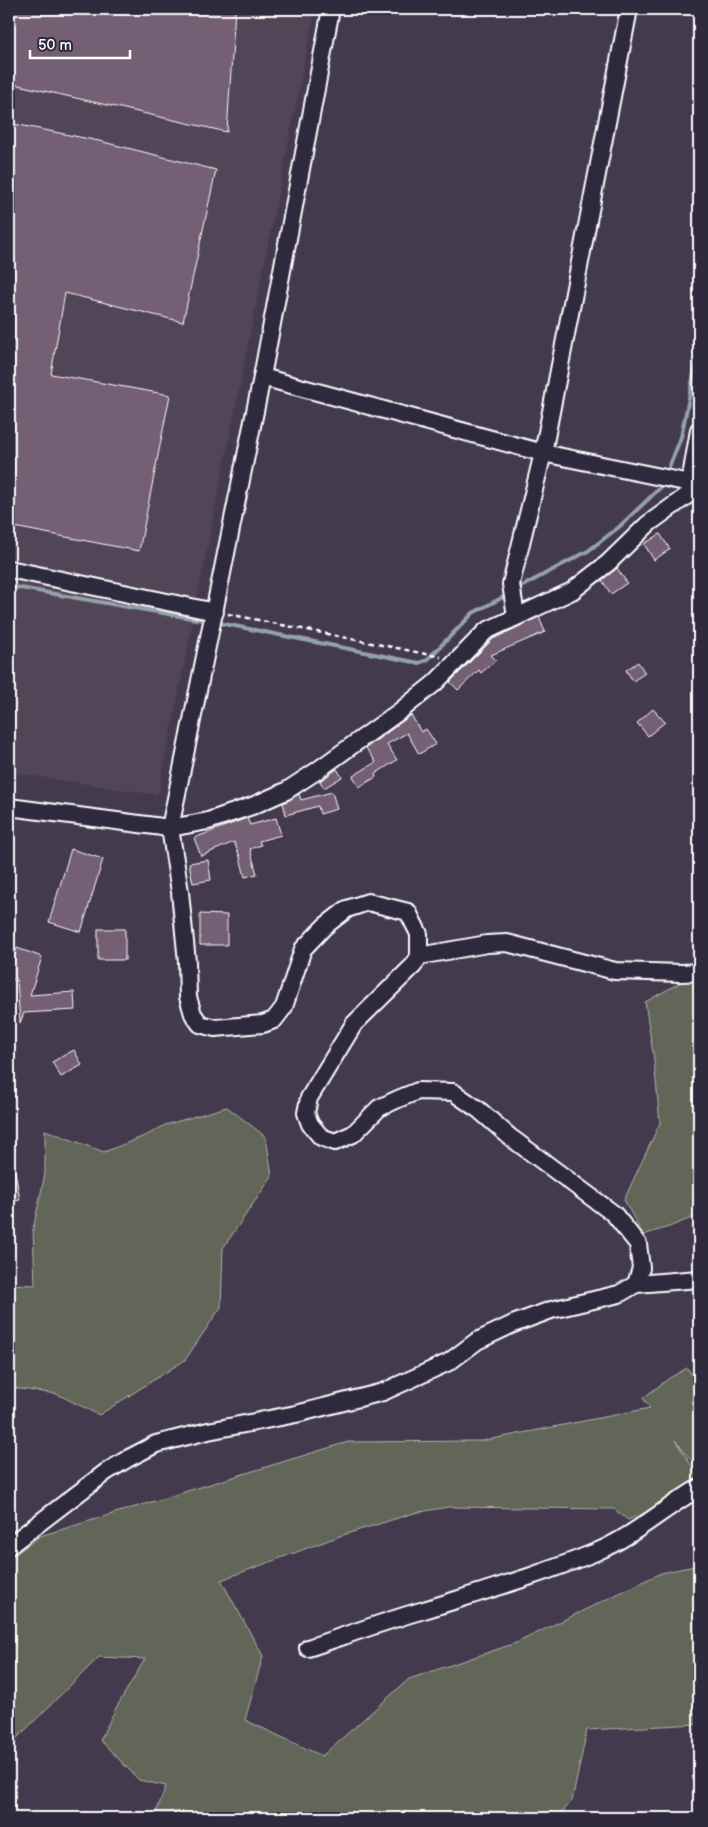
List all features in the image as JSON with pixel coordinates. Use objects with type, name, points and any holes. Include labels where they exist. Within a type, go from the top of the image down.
[{"type":"street","points":[[331,9],[262,377],[170,828],[180,892],[187,962],[188,997],[193,1014],[200,1024],[216,1028],[264,1024],[274,1020],[284,1007],[303,949],[325,926],[347,909],[368,902],[408,912],[419,934],[419,956],[414,965],[354,1024],[309,1098],[306,1113],[310,1124],[321,1137],[336,1142],[353,1134],[379,1108],[398,1099],[418,1091],[452,1092],[479,1110],[510,1137],[614,1214],[638,1244],[641,1268],[636,1284]]},
{"type":"street","points":[[515,611],[511,584],[543,453],[629,9]]},
{"type":"street","points":[[262,377],[543,453],[656,476],[690,485]]},
{"type":"street","points":[[9,807],[170,828],[208,821],[252,806],[286,791],[315,772],[435,683],[486,631],[515,611],[572,592],[608,562],[690,485],[699,430]]},
{"type":"street","points":[[9,569],[215,612]]},
{"type":"street","points":[[419,956],[487,944],[507,943],[615,971],[699,972]]},
{"type":"street","points":[[9,1546],[106,1472],[156,1444],[208,1431],[296,1414],[383,1392],[449,1362],[477,1341],[513,1324],[550,1310],[619,1294],[636,1284],[699,1279]]},
{"type":"street","points":[[308,1648],[466,1598],[597,1552],[632,1534],[699,1488]]},
{"type":"path","points":[[215,612],[435,656]]},
{"type":"shaded area","points":[[9,9],[315,9],[158,795],[9,772]]},
{"type":"green space","points":[[699,978],[699,1215],[643,1235],[624,1200],[660,1123],[654,1060],[645,1002],[687,979]]},
{"type":"green space","points":[[227,1107],[266,1137],[272,1176],[223,1248],[221,1307],[185,1360],[99,1415],[57,1394],[13,1388],[9,1424],[9,1284],[35,1285],[33,1229],[45,1174],[45,1130],[104,1152],[147,1135],[165,1125]]},
{"type":"green space","points":[[687,1368],[699,1384],[699,1470],[675,1440],[699,1477],[699,1488],[682,1498],[628,1520],[614,1509],[448,1507],[414,1513],[340,1536],[221,1580],[263,1656],[245,1720],[322,1756],[409,1679],[516,1643],[661,1573],[699,1565],[699,1724],[587,1730],[572,1801],[557,1818],[154,1818],[166,1786],[139,1780],[100,1740],[116,1708],[145,1659],[99,1657],[9,1746],[9,1559],[40,1536],[348,1442],[482,1441],[650,1408],[643,1398],[668,1379]]},
{"type":"building","points":[[9,9],[235,9],[227,132],[9,83]]},
{"type":"building","points":[[9,123],[99,141],[216,170],[183,322],[65,293],[51,374],[170,395],[139,551],[9,526]]},
{"type":"building","points":[[660,534],[670,549],[654,560],[644,544]]},
{"type":"building","points":[[617,568],[627,583],[611,594],[602,580]]},
{"type":"building","points":[[539,617],[545,632],[491,655],[496,660],[481,673],[479,670],[458,690],[450,682],[493,639]]},
{"type":"building","points":[[638,662],[645,673],[633,681],[626,670]]},
{"type":"building","points":[[653,709],[665,722],[648,736],[637,723]]},
{"type":"building","points":[[411,715],[421,732],[426,729],[436,744],[419,754],[407,733],[387,744],[397,760],[375,774],[376,777],[359,787],[353,776],[376,762],[366,748]]},
{"type":"building","points":[[337,769],[342,777],[324,788],[320,781]]},
{"type":"building","points":[[332,792],[337,809],[320,814],[318,806],[286,815],[283,803],[299,794],[301,800]]},
{"type":"building","points":[[247,818],[250,825],[276,818],[281,835],[259,841],[261,845],[250,849],[257,874],[245,877],[234,842],[201,856],[194,838]]},
{"type":"building","points":[[71,849],[103,859],[81,932],[49,922]]},
{"type":"building","points":[[208,860],[211,880],[193,883],[189,863]]},
{"type":"building","points":[[200,914],[227,915],[227,945],[200,945]]},
{"type":"building","points":[[98,929],[125,929],[125,960],[98,960]]},
{"type":"building","points":[[17,948],[42,957],[30,995],[74,992],[75,1010],[24,1013],[20,1023],[17,981],[9,978]]},
{"type":"building","points":[[74,1050],[82,1065],[61,1077],[52,1062]]},
{"type":"building","points":[[9,1171],[15,1171],[20,1200],[9,1202]]},
{"type":"waterway","points":[[667,473],[681,437],[699,349]]},
{"type":"waterway","points":[[515,590],[588,551],[619,527],[664,482]]},
{"type":"waterway","points":[[9,586],[208,621]]},
{"type":"waterway","points":[[215,622],[419,663],[427,660],[473,613],[509,594]]}]
